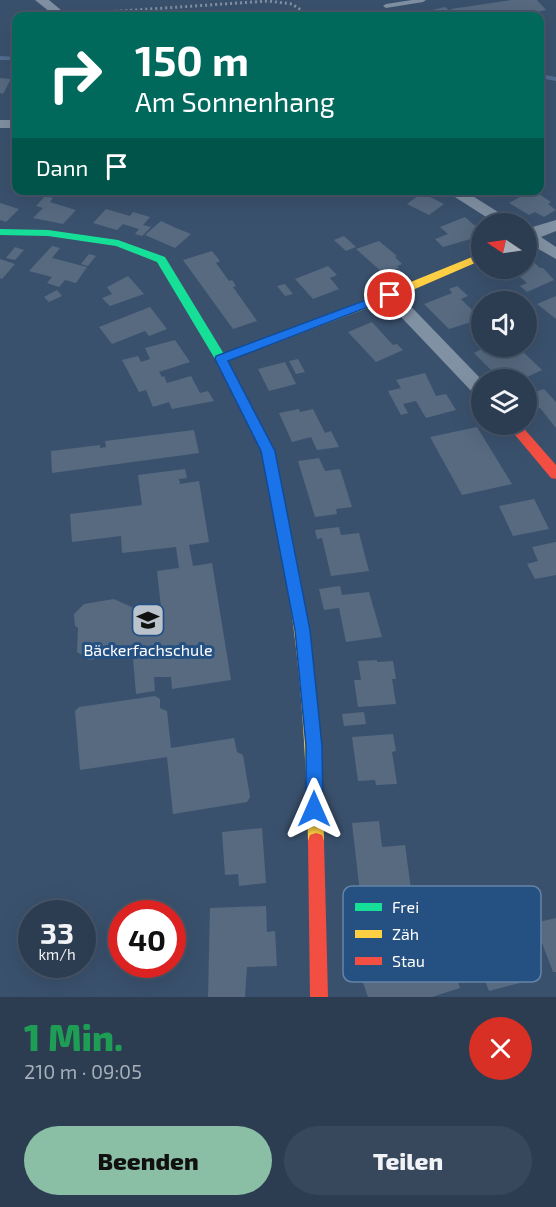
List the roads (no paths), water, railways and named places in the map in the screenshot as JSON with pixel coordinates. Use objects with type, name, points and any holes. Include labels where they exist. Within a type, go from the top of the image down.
[{"type":"street","points":[[40,0],[56,12]]},
{"type":"street","points":[[460,195],[490,213]]},
{"type":"street","points":[[537,232],[556,225]]},
{"type":"street","points":[[0,232],[48,233],[118,243],[160,260],[221,359],[268,451],[303,630],[314,746],[319,997]]},
{"type":"street","points":[[537,242],[556,254]]},
{"type":"street","points":[[221,359],[390,295],[471,261]]},
{"type":"street","points":[[390,295],[471,380]]},
{"type":"street","points":[[522,435],[556,474]]},
{"type":"lane","points":[[386,6],[423,0]]},
{"type":"waterway","points":[[0,58],[12,59]]},
{"type":"waterway","points":[[544,77],[556,79]]},
{"type":"place","name":"Bäckerfachschule","points":[[148,620]]}]
